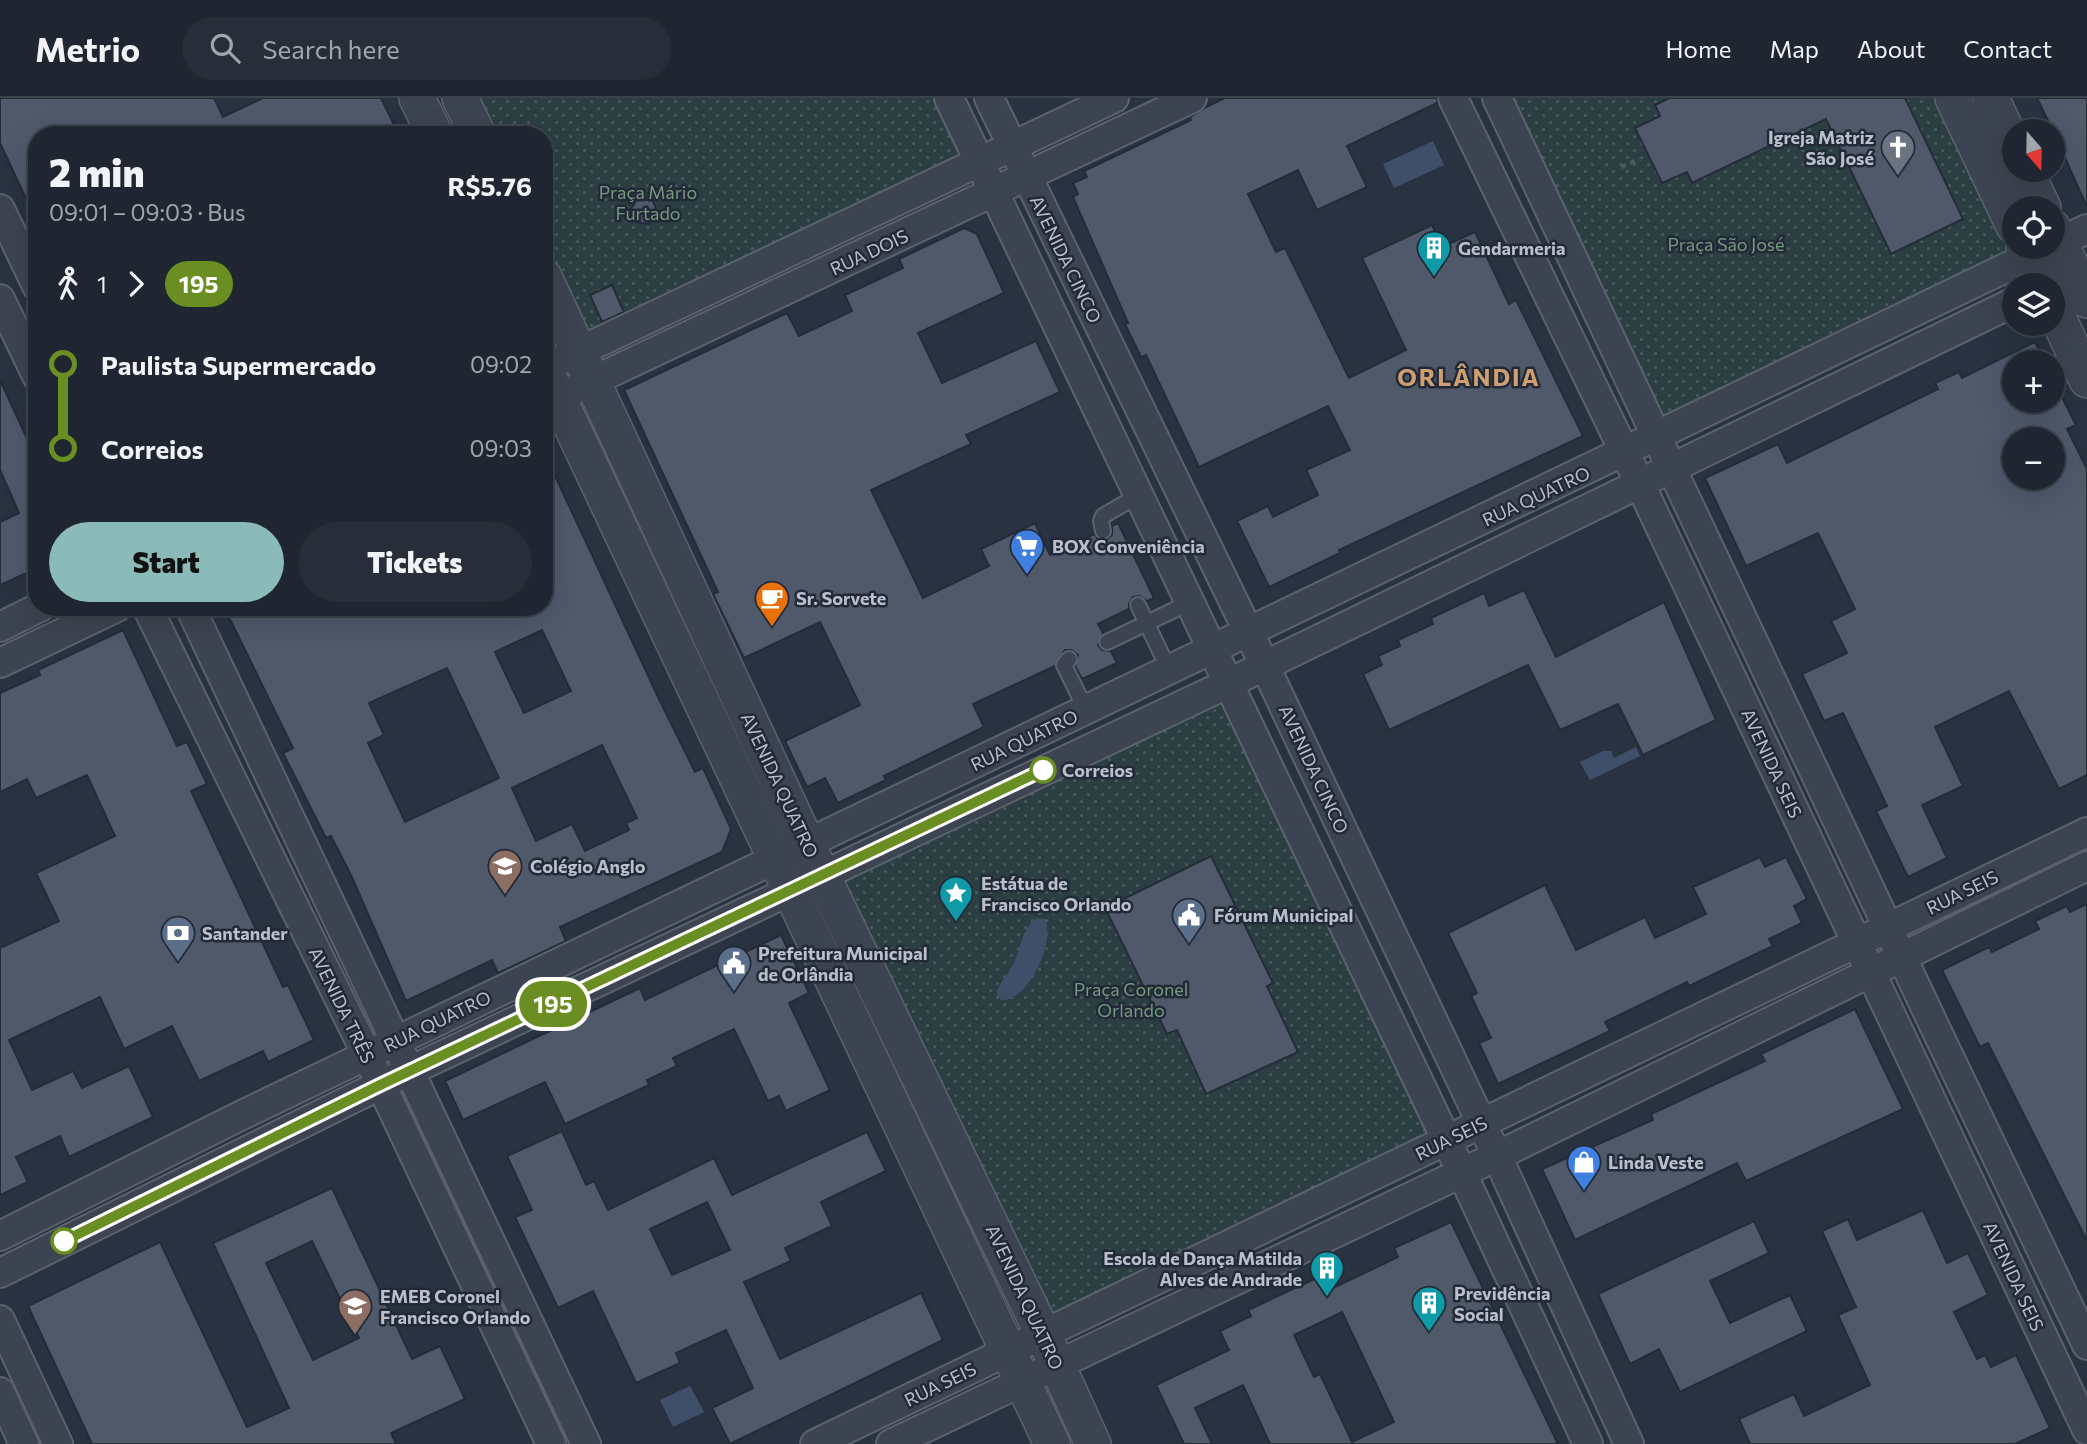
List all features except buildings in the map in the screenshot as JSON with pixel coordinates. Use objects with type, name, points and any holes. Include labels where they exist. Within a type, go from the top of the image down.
[{"type":"street","points":[[417,98],[431,126]]},
{"type":"street","points":[[460,98],[474,126]]},
{"type":"street","name":"AVENIDA CINCO","points":[[949,98],[1447,1141],[1588,1444]]},
{"type":"street","name":"AVENIDA CINCO","points":[[989,98],[1249,632],[1497,1156],[1629,1444]]},
{"type":"street","name":"RUA DOIS","points":[[553,375],[579,350],[1114,98]]},
{"type":"street","name":"RUA DOIS","points":[[553,381],[593,381],[1192,98]]},
{"type":"street","name":"AVENIDA SEIS","points":[[1453,98],[1640,484],[2087,1430]]},
{"type":"street","name":"AVENIDA SEIS","points":[[1497,98],[1659,437],[1899,957],[2087,1345]]},
{"type":"street","points":[[1953,98],[2016,196]]},
{"type":"street","points":[[1991,98],[2002,121]]},
{"type":"street","points":[[0,209],[28,267]]},
{"type":"street","name":"RUA QUATRO","points":[[0,1236],[367,1055],[1213,649],[1659,437],[2048,259]]},
{"type":"street","name":"AVENIDA QUATRO","points":[[553,295],[807,844],[1093,1444]]},
{"type":"street","points":[[0,299],[28,357]]},
{"type":"street","name":"RUA QUATRO","points":[[0,1273],[380,1085],[1229,682],[2002,308]]},
{"type":"street","points":[[2065,333],[2087,380]]},
{"type":"street","name":"AVENIDA QUATRO","points":[[553,394],[1052,1444]]},
{"type":"street","points":[[0,626],[28,613]]},
{"type":"street","points":[[0,663],[98,616]]},
{"type":"street","name":"AVENIDA TRÊS","points":[[151,616],[367,1055],[551,1444]]},
{"type":"street","name":"AVENIDA TRÊS","points":[[194,616],[586,1444]]},
{"type":"street","name":"RUA SEIS","points":[[1050,1350],[1481,1123],[2087,832]]},
{"type":"street","name":"RUA SEIS","points":[[815,1444],[1016,1366],[1462,1173],[2087,866]]},
{"type":"street","points":[[0,1320],[58,1444]]},
{"type":"street","name":"RUA SEIS","points":[[891,1444],[1016,1366]]},
{"type":"street","points":[[0,1392],[24,1444]]},
{"type":"lane","points":[[1103,531],[1103,516],[1139,495]]},
{"type":"lane","points":[[1107,642],[1191,602]]},
{"type":"lane","points":[[1138,605],[1169,670]]},
{"type":"lane","points":[[1069,659],[1065,667],[1086,710]]},
{"type":"path","points":[[1622,167],[1640,159]]},
{"type":"green space","name":"Praça Mário Furtado","points":[[462,98],[948,98],[979,162],[579,349],[553,293],[553,126],[475,126]]},
{"type":"green space","name":"Praça São José","points":[[1496,98],[1953,98],[2002,201],[2002,258],[1659,437]]},
{"type":"green space","name":"Praça Coronel Orlando","points":[[1229,682],[1447,1141],[1043,1334],[823,876]]},
{"type":"water","points":[[1433,141],[1444,165],[1394,188],[1383,164]]},
{"type":"water","points":[[1636,747],[1640,756],[1590,780],[1580,762],[1603,751],[1611,751],[1614,758]]},
{"type":"water","points":[[1038,918],[1045,919],[1047,929],[1043,955],[1030,981],[1021,992],[1001,1000],[997,994],[999,986],[1016,959],[1028,926]]},
{"type":"water","points":[[690,1386],[704,1412],[673,1427],[660,1400]]},
{"type":"bus line","name":"195","points":[[64,1241],[380,1085],[1043,770]]},
{"type":"place","name":"Igreja Matriz São José","points":[[1898,177]]},
{"type":"place","name":"Gendarmeria","points":[[1434,278]]},
{"type":"place","name":"BOX Conveniência","points":[[1027,576]]},
{"type":"place","name":"Sr. Sorvete","points":[[772,628]]},
{"type":"place","name":"Correios","points":[[1043,770]]},
{"type":"place","name":"Colégio Anglo","points":[[505,896]]},
{"type":"place","name":"Estátua de Francisco Orlando","points":[[956,923]]},
{"type":"place","name":"Fórum Municipal","points":[[1189,945]]},
{"type":"place","name":"Santander","points":[[178,963]]},
{"type":"place","name":"Prefeitura Municipal de Orlândia","points":[[734,993]]},
{"type":"place","name":"Linda Veste","points":[[1584,1192]]},
{"type":"place","name":"Escola de Dança Matilda Alves de Andrade","points":[[1327,1298]]},
{"type":"place","name":"Previdência Social","points":[[1429,1333]]},
{"type":"place","name":"EMEB Coronel Francisco Orlando","points":[[355,1336]]},
{"type":"district","name":"ORLÂNDIA","points":[[1469,376]]}]
